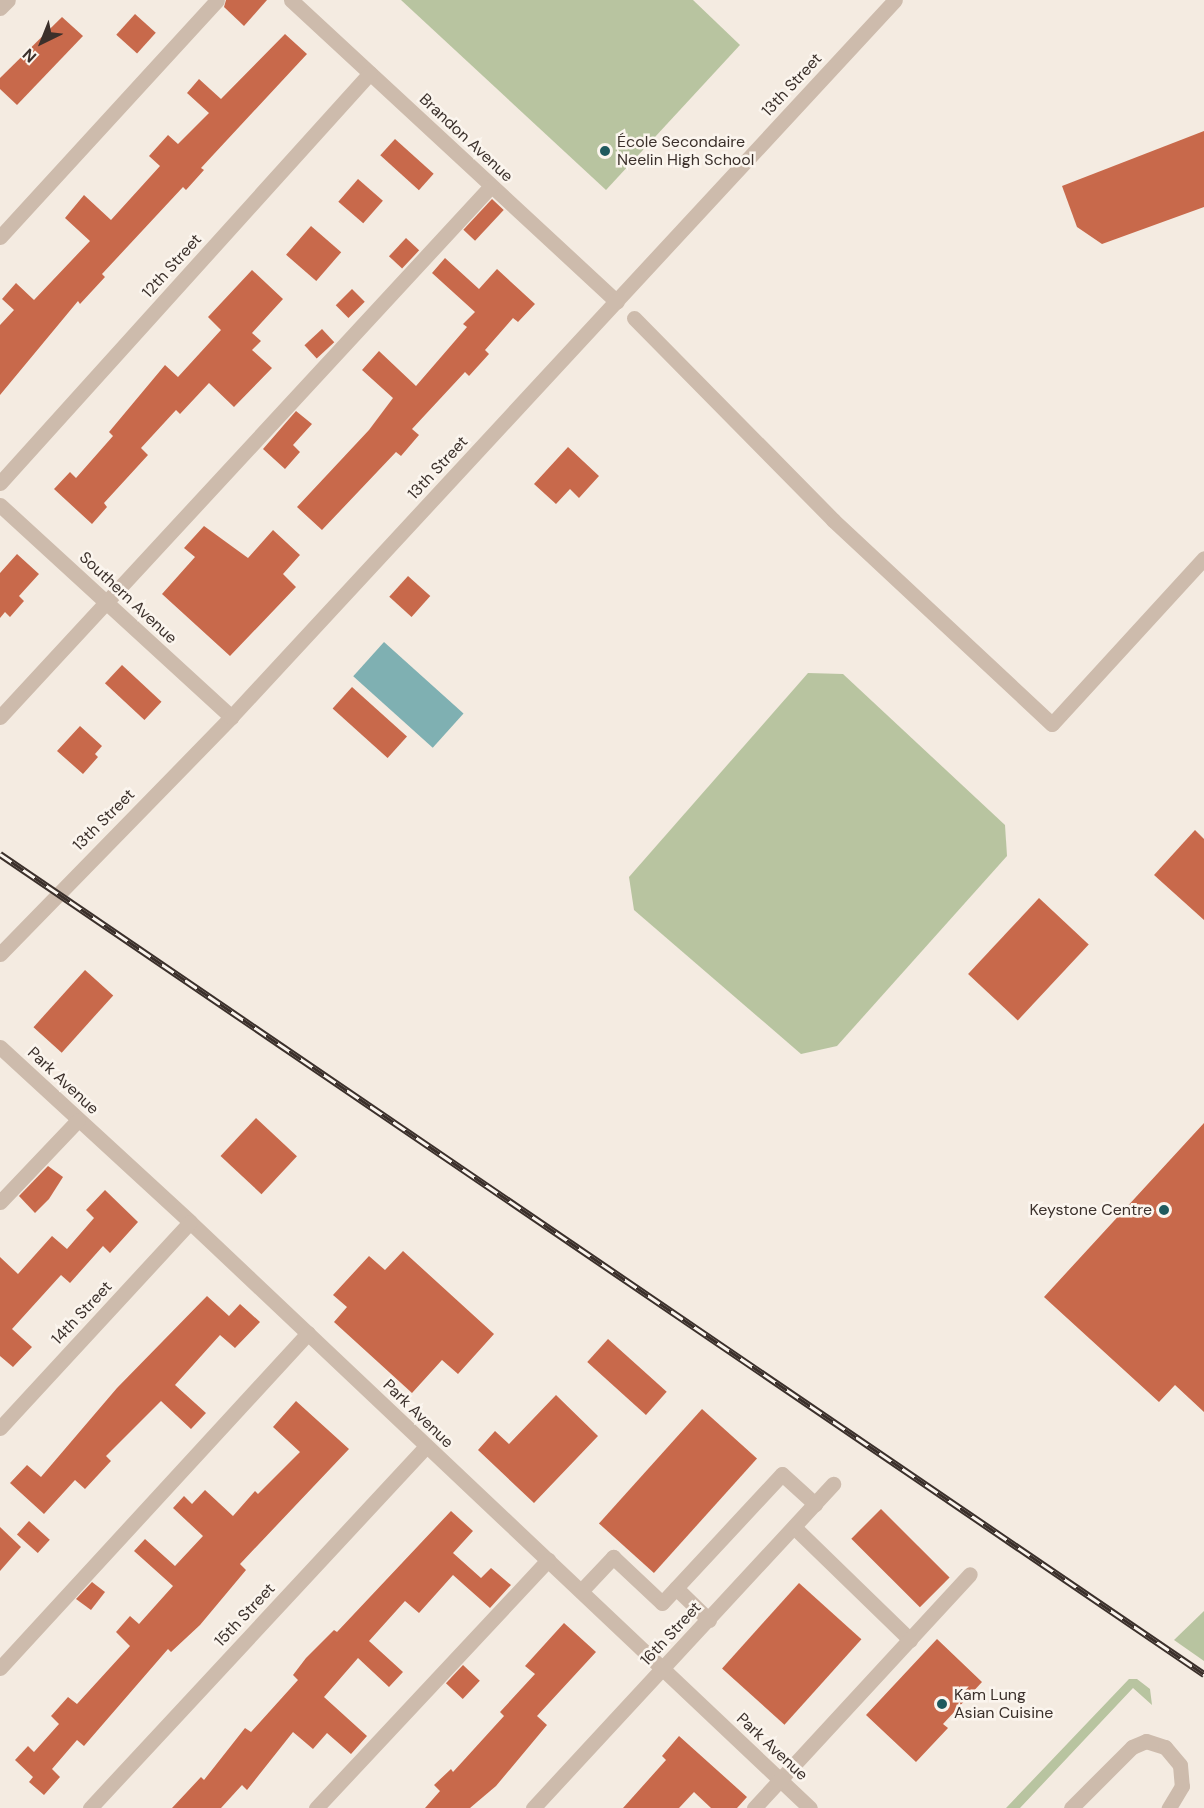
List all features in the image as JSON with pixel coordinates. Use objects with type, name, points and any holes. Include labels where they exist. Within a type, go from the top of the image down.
[{"type":"street","points":[[0,8],[8,0]]},
{"type":"street","points":[[0,237],[217,0]]},
{"type":"street","name":"Brandon Avenue","points":[[291,0],[617,302]]},
{"type":"street","name":"13th Street","points":[[0,954],[231,717],[895,0]]},
{"type":"street","name":"12th Street","points":[[0,483],[370,73]]},
{"type":"street","points":[[0,717],[108,604],[491,186]]},
{"type":"street","points":[[634,318],[833,520],[1052,724],[1204,558]]},
{"type":"street","name":"Southern Avenue","points":[[0,505],[231,717]]},
{"type":"street","name":"Park Avenue","points":[[0,1047],[190,1222],[810,1808]]},
{"type":"street","points":[[0,1202],[78,1120]]},
{"type":"street","name":"14th Street","points":[[0,1428],[190,1222]]},
{"type":"street","points":[[0,1668],[308,1333]]},
{"type":"street","name":"15th Street","points":[[90,1808],[426,1446]]},
{"type":"street","points":[[581,1591],[613,1557],[662,1603],[782,1474],[814,1504]]},
{"type":"street","name":"16th Street","points":[[533,1808],[833,1484]]},
{"type":"street","points":[[794,1527],[910,1640]]},
{"type":"street","points":[[316,1808],[548,1560]]},
{"type":"street","points":[[754,1808],[970,1574]]},
{"type":"street","points":[[676,1588],[709,1620]]},
{"type":"street","points":[[1071,1808],[1131,1747],[1146,1742],[1165,1747],[1180,1765],[1182,1785],[1169,1808]]},
{"type":"green space","points":[[401,0],[693,0],[740,45],[606,190]]},
{"type":"green space","points":[[808,673],[843,674],[1005,825],[1007,856],[837,1046],[801,1054],[634,910],[629,877]]},
{"type":"green space","points":[[1204,1611],[1204,1661],[1174,1640]]},
{"type":"green space","points":[[1129,1679],[1137,1679],[1150,1689],[1152,1705],[1133,1688],[1020,1808],[1006,1808]]},
{"type":"water","points":[[384,642],[464,714],[433,748],[353,676]]},
{"type":"building","points":[[226,0],[267,0],[244,26],[224,7]]},
{"type":"building","points":[[135,14],[156,33],[137,54],[116,35]]},
{"type":"building","points":[[62,17],[83,36],[17,105],[0,89],[0,78]]},
{"type":"building","points":[[285,34],[307,54],[201,168],[204,170],[186,190],[183,187],[102,274],[105,277],[80,304],[78,301],[0,395],[0,325],[14,310],[2,299],[16,283],[34,300],[90,241],[65,218],[84,195],[111,220],[160,166],[149,156],[168,135],[178,144],[209,113],[187,93],[199,79],[221,99]]},
{"type":"building","points":[[1204,131],[1204,207],[1102,244],[1077,227],[1062,186]]},
{"type":"building","points":[[395,139],[434,174],[419,190],[380,155]]},
{"type":"building","points":[[358,179],[383,201],[363,223],[338,202]]},
{"type":"building","points":[[492,199],[504,210],[475,241],[463,230]]},
{"type":"building","points":[[311,226],[341,252],[316,281],[286,255]]},
{"type":"building","points":[[406,238],[419,250],[402,269],[389,256]]},
{"type":"building","points":[[445,258],[479,289],[497,269],[535,304],[518,322],[513,318],[485,350],[489,354],[469,376],[465,372],[412,429],[419,435],[401,456],[396,452],[322,530],[297,507],[369,430],[393,398],[362,370],[379,351],[416,386],[467,327],[463,324],[475,312],[432,273]]},
{"type":"building","points":[[252,270],[283,299],[252,333],[261,341],[252,350],[272,368],[234,407],[209,383],[180,414],[176,410],[141,448],[148,455],[104,503],[107,507],[92,524],[54,489],[70,472],[76,478],[113,436],[109,432],[165,365],[178,377],[221,330],[208,317]]},
{"type":"building","points":[[352,289],[365,302],[348,318],[336,305]]},
{"type":"building","points":[[322,329],[334,342],[317,359],[304,345]]},
{"type":"building","points":[[296,411],[312,424],[293,445],[300,452],[285,469],[263,449]]},
{"type":"building","points":[[568,447],[599,476],[579,498],[570,489],[556,504],[534,484]]},
{"type":"building","points":[[204,526],[248,558],[273,530],[300,555],[283,574],[296,587],[230,656],[162,594],[195,557],[184,548]]},
{"type":"building","points":[[17,554],[39,574],[19,596],[24,601],[10,617],[5,612],[0,618],[0,573]]},
{"type":"building","points":[[408,576],[430,596],[412,617],[389,597]]},
{"type":"building","points":[[122,665],[161,702],[144,720],[105,683]]},
{"type":"building","points":[[352,687],[407,737],[388,758],[333,709]]},
{"type":"building","points":[[80,726],[102,746],[95,754],[98,757],[83,774],[57,751]]},
{"type":"building","points":[[1195,830],[1204,839],[1204,920],[1154,875]]},
{"type":"building","points":[[1039,898],[1089,944],[1018,1020],[968,974]]},
{"type":"building","points":[[85,970],[113,995],[62,1053],[33,1027]]},
{"type":"building","points":[[256,1118],[297,1156],[261,1194],[221,1156]]},
{"type":"building","name":"Keystone Centre","points":[[1204,1123],[1204,1412],[1175,1385],[1159,1402],[1044,1297]]},
{"type":"building","points":[[48,1166],[63,1177],[49,1199],[35,1213],[19,1196]]},
{"type":"building","points":[[105,1190],[138,1222],[110,1253],[103,1246],[70,1283],[61,1275],[12,1329],[32,1347],[13,1367],[0,1356],[0,1257],[18,1274],[52,1236],[67,1249],[94,1218],[86,1210]]},
{"type":"building","points":[[403,1251],[494,1334],[458,1374],[442,1360],[412,1393],[334,1322],[347,1307],[333,1295],[369,1256],[385,1270]]},
{"type":"building","points":[[207,1296],[229,1316],[240,1304],[260,1322],[235,1348],[220,1335],[175,1385],[206,1413],[191,1429],[161,1401],[106,1456],[111,1461],[85,1489],[75,1480],[44,1514],[10,1483],[27,1465],[41,1477],[117,1388]]},
{"type":"building","points":[[608,1339],[667,1392],[646,1415],[587,1362]]},
{"type":"building","points":[[556,1395],[598,1436],[534,1503],[478,1450],[495,1431],[509,1444]]},
{"type":"building","points":[[296,1401],[349,1449],[240,1564],[246,1570],[200,1625],[171,1652],[168,1649],[84,1746],[77,1740],[52,1769],[60,1777],[44,1795],[29,1782],[33,1777],[15,1760],[28,1746],[34,1752],[59,1724],[51,1716],[68,1697],[77,1704],[130,1646],[116,1632],[130,1616],[139,1624],[173,1586],[134,1551],[145,1539],[175,1566],[203,1536],[173,1508],[184,1496],[192,1504],[205,1490],[233,1516],[255,1491],[258,1494],[300,1452],[273,1427]]},
{"type":"building","points":[[702,1409],[757,1459],[654,1573],[599,1523]]},
{"type":"building","points":[[881,1509],[950,1578],[920,1607],[851,1539]]},
{"type":"building","points":[[451,1511],[473,1531],[453,1553],[481,1578],[491,1568],[511,1585],[490,1608],[453,1575],[419,1613],[405,1601],[369,1641],[403,1672],[389,1687],[358,1658],[324,1697],[367,1736],[351,1754],[327,1733],[313,1749],[293,1732],[247,1790],[242,1785],[221,1808],[172,1808],[201,1777],[204,1780],[245,1728],[251,1732],[298,1680],[293,1675],[306,1658],[334,1630],[337,1632]]},
{"type":"building","points":[[29,1521],[50,1540],[38,1553],[17,1534]]},
{"type":"building","points":[[0,1527],[21,1547],[0,1571]]},
{"type":"building","points":[[92,1582],[105,1592],[91,1610],[76,1599]]},
{"type":"building","points":[[799,1583],[861,1639],[784,1725],[722,1668]]},
{"type":"building","points":[[564,1623],[596,1652],[537,1716],[547,1725],[496,1786],[470,1808],[425,1808],[440,1791],[434,1785],[451,1769],[453,1772],[504,1716],[500,1712],[535,1674],[525,1666]]},
{"type":"building","points":[[937,1639],[982,1682],[943,1724],[948,1728],[916,1762],[866,1715]]},
{"type":"building","points":[[463,1665],[480,1681],[463,1699],[446,1683]]},
{"type":"building","points":[[679,1736],[747,1797],[737,1808],[711,1808],[694,1792],[679,1808],[623,1808],[666,1760],[662,1756]]},
{"type":"railway","points":[[0,854],[1204,1674]]},
{"type":"place","name":"École Secondaire Neelin High School","points":[[605,151]]},
{"type":"place","name":"Keystone Centre","points":[[1164,1210]]},
{"type":"place","name":"Kam Lung Asian Cuisine","points":[[942,1704]]}]
